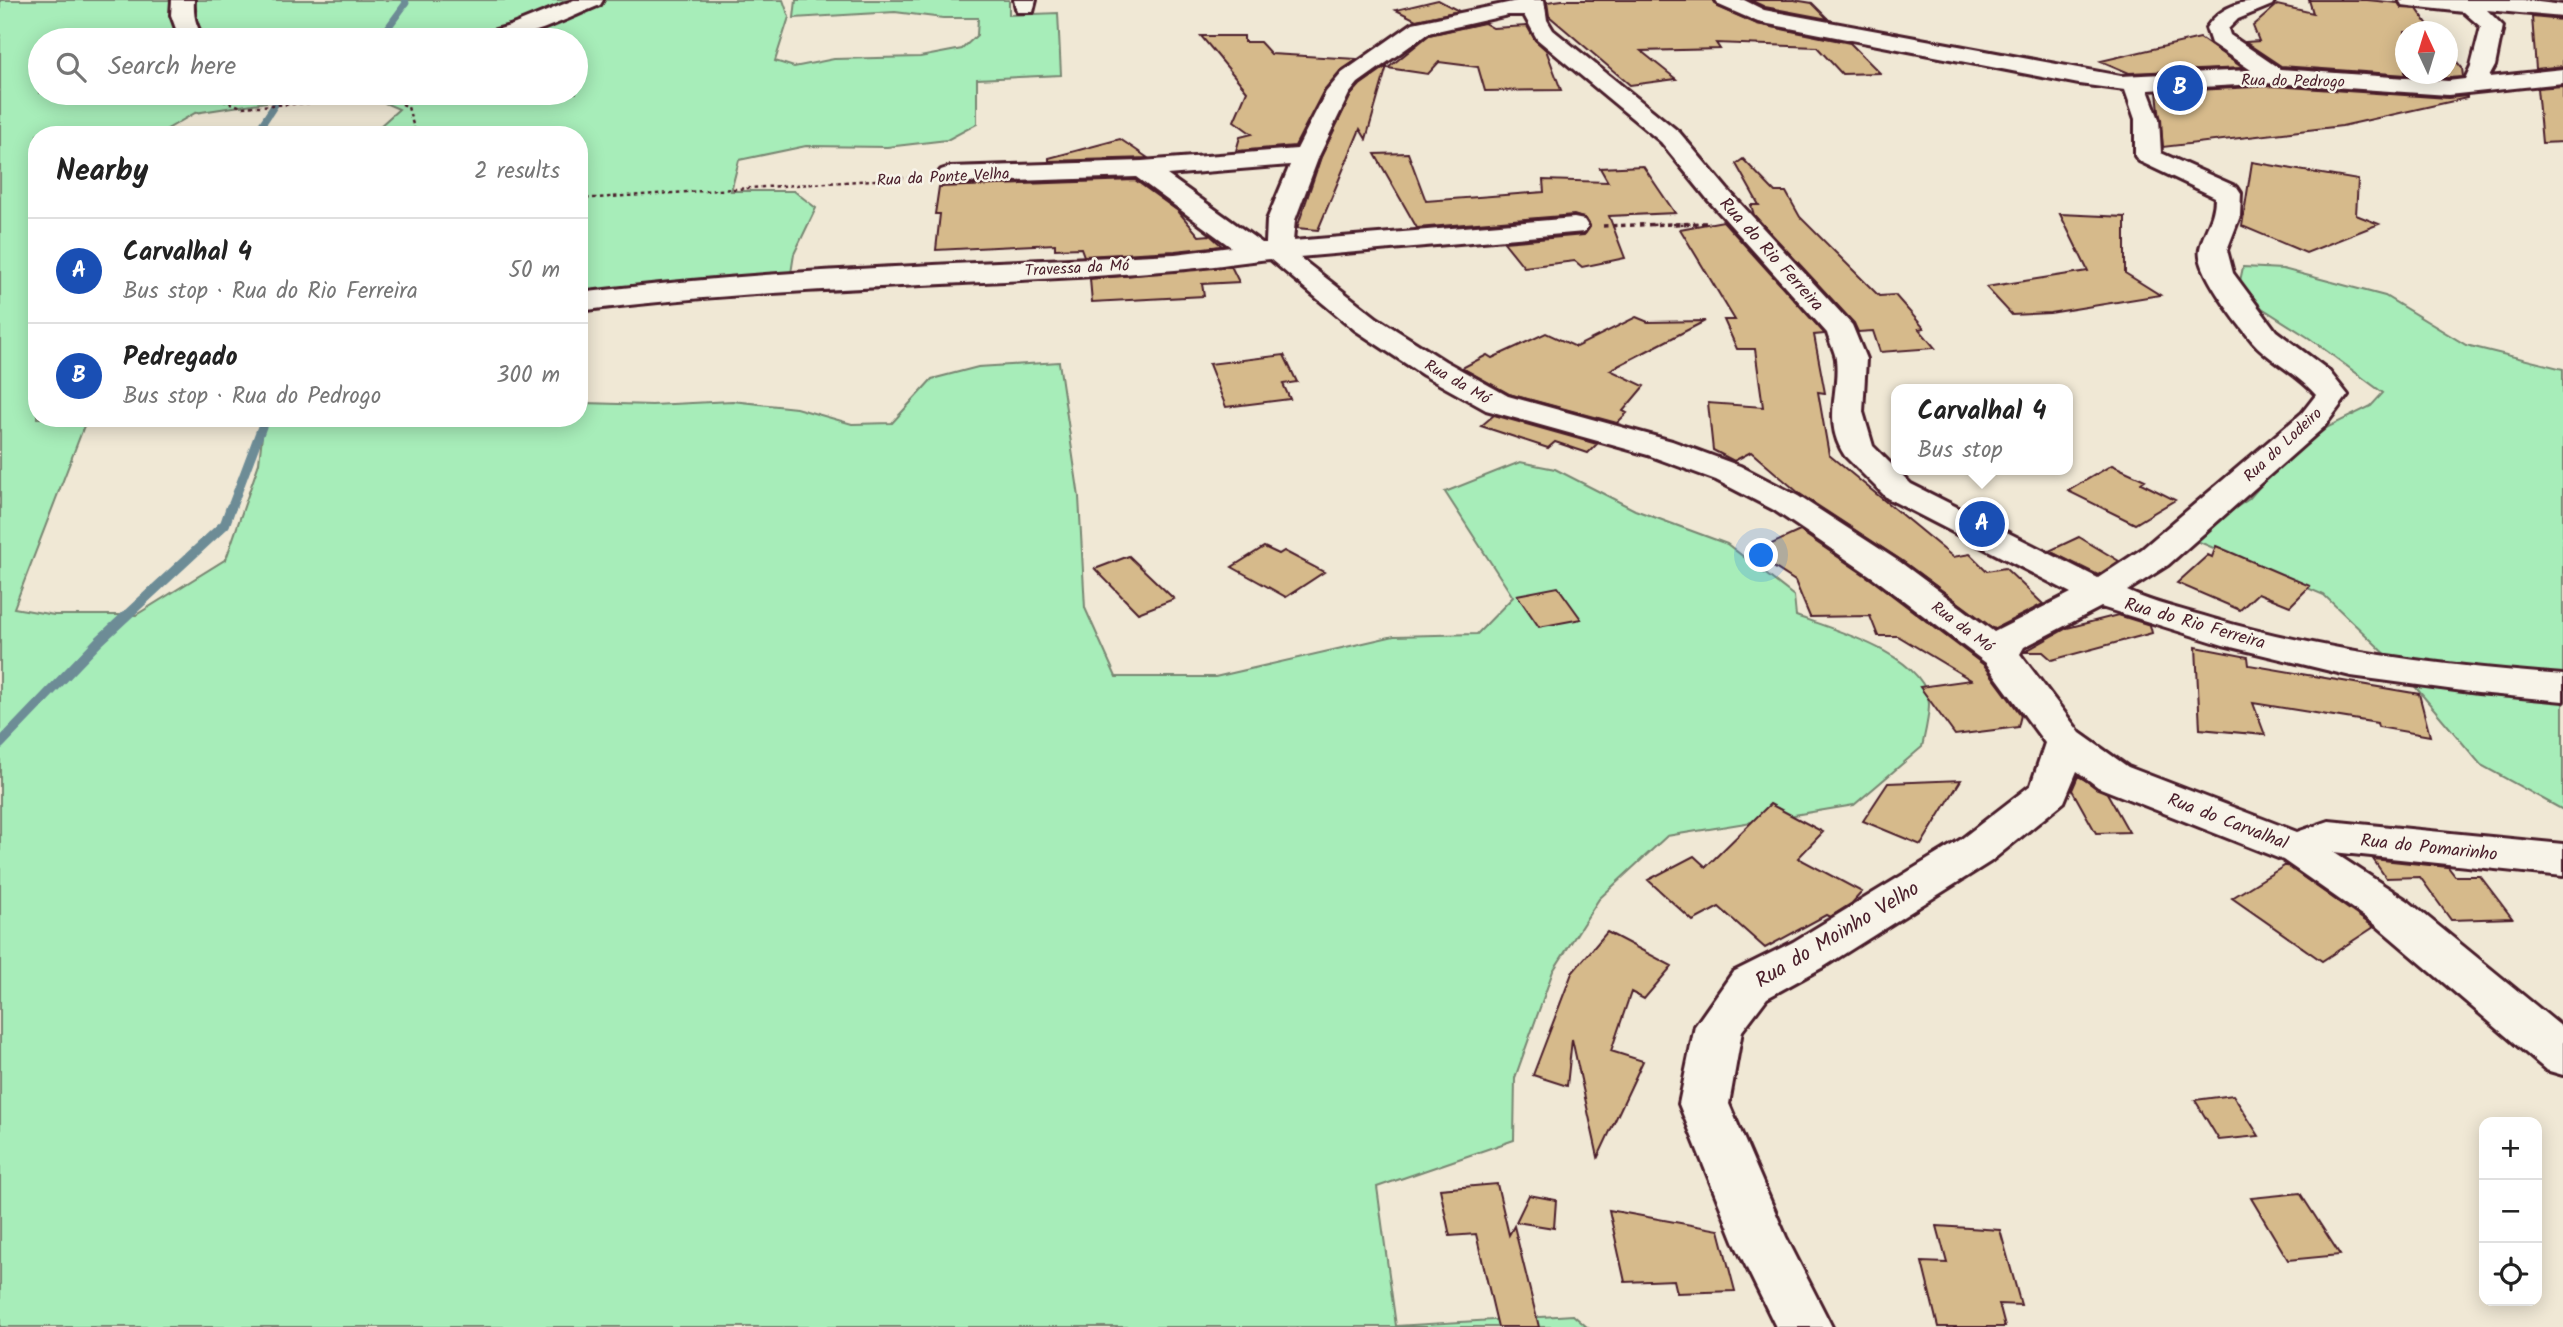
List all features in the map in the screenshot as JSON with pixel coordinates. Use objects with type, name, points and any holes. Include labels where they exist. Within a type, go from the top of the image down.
[{"type":"street","points":[[183,0],[187,28]]},
{"type":"street","points":[[525,28],[592,0]]},
{"type":"street","name":"Rua do Pedrogo","points":[[1727,0],[1758,15],[2078,77],[2134,83],[2274,76],[2448,88],[2563,76]]},
{"type":"street","points":[[2264,0],[2230,14],[2217,28],[2219,38],[2274,76]]},
{"type":"street","points":[[2410,0],[2470,6],[2493,3],[2563,11]]},
{"type":"street","points":[[1268,252],[1306,156],[1338,92],[1350,78],[1421,28],[1534,4]]},
{"type":"street","name":"Rua do Rio Ferreira","points":[[1534,4],[1536,19],[1545,34],[1670,137],[1841,331],[1851,359],[1847,412],[1857,449],[1899,491],[2127,605],[2236,638],[2351,664],[2478,681],[2563,688]]},
{"type":"street","points":[[2470,6],[2492,26],[2483,65],[2473,86]]},
{"type":"street","name":"Rua do Lodeiro","points":[[2101,593],[2155,557],[2313,420],[2332,395],[2317,377],[2265,337],[2219,274],[2213,250],[2222,232],[2229,205],[2228,193],[2203,180],[2165,169],[2148,156],[2147,119],[2134,83]]},
{"type":"street","name":"Rua da Ponte Velha","points":[[950,175],[1142,169],[1306,156]]},
{"type":"street","name":"Rua da Mó","points":[[1142,169],[1268,252],[1283,258],[1366,324],[1434,368],[1497,403],[1660,448],[1728,473],[1786,503],[1887,570],[2000,655]]},
{"type":"street","name":"Travessa da Mó","points":[[588,301],[671,291],[1175,262],[1574,226]]},
{"type":"street","points":[[2000,655],[2009,639],[2101,593]]},
{"type":"street","name":"Rua do Carvalhal","points":[[2000,655],[2066,742],[2113,777],[2298,849],[2392,913],[2563,1056]]},
{"type":"street","name":"Rua do Moinho Velho","points":[[1804,1327],[1763,1246],[1704,1104],[1718,1026],[1750,985],[1809,954],[1975,851],[2049,792],[2066,742]]},
{"type":"street","name":"Rua do Pomarinho","points":[[2298,849],[2329,836],[2563,860]]},
{"type":"path","points":[[236,105],[275,105]]},
{"type":"path","points":[[404,105],[408,107],[413,126]]},
{"type":"path","name":"Rua da Ponte Velha","points":[[588,197],[950,175]]},
{"type":"path","points":[[1574,226],[1743,222]]},
{"type":"green space","points":[[0,0],[783,0],[789,17],[775,61],[794,67],[834,59],[920,57],[962,49],[977,35],[978,18],[943,18],[895,12],[794,18],[796,0],[1009,0],[1009,15],[1058,13],[1061,75],[977,79],[977,124],[947,140],[887,147],[806,146],[739,160],[731,191],[794,191],[816,208],[794,254],[790,280],[736,279],[659,284],[588,298],[588,126],[380,126],[399,109],[390,105],[588,105],[588,28],[28,28],[28,105],[247,105],[195,113],[173,126],[28,126],[28,427],[84,427],[14,608],[54,615],[136,615],[226,559],[259,463],[263,427],[588,427],[588,403],[652,405],[732,401],[796,408],[852,424],[892,423],[932,379],[978,367],[1059,362],[1079,497],[1085,608],[1116,677],[1215,677],[1394,636],[1477,634],[1513,597],[1445,492],[1520,462],[1555,469],[1635,510],[1727,544],[1794,596],[1796,616],[1876,647],[1913,672],[1925,687],[1929,704],[1922,747],[1854,805],[1667,836],[1599,899],[1553,971],[1515,1078],[1514,1140],[1377,1187],[1396,1326],[1573,1315],[1587,1327],[0,1327]]},
{"type":"green space","points":[[2243,267],[2283,269],[2385,296],[2466,345],[2563,369],[2563,810],[2481,765],[2396,664],[2324,595],[2190,538],[2249,499],[2280,463],[2328,427],[2371,406],[2383,393],[2309,338],[2262,308],[2240,281]]},
{"type":"building","points":[[1438,0],[1459,11],[1416,20],[1396,10]]},
{"type":"building","points":[[1713,0],[1718,7],[1757,24],[1850,43],[1880,73],[1842,74],[1817,47],[1716,43],[1720,49],[1641,51],[1676,79],[1630,85],[1549,16],[1547,2]]},
{"type":"building","points":[[1750,0],[1794,0],[1812,3],[1828,19],[1765,7]]},
{"type":"building","points":[[2309,0],[2367,0],[2398,3],[2402,8],[2417,9],[2425,21],[2395,21],[2395,74],[2281,66],[2245,42],[2259,41],[2253,26],[2277,5],[2313,13]]},
{"type":"building","points":[[2532,17],[2563,20],[2563,66],[2536,69]]},
{"type":"building","points":[[1484,23],[1493,28],[1527,26],[1535,40],[1546,50],[1561,90],[1485,91],[1478,67],[1439,62],[1428,74],[1388,68],[1429,35]]},
{"type":"building","points":[[1201,36],[1244,36],[1244,42],[1260,42],[1271,54],[1358,59],[1340,71],[1324,90],[1295,146],[1236,151],[1240,137],[1252,134],[1234,121],[1247,91]]},
{"type":"building","points":[[2200,38],[2243,68],[2129,73],[2101,61]]},
{"type":"building","points":[[2458,63],[2462,68],[2463,77],[2458,77]]},
{"type":"building","points":[[1387,66],[1366,139],[1360,129],[1318,230],[1297,228],[1321,157],[1351,95],[1360,85]]},
{"type":"building","points":[[2274,86],[2467,98],[2342,126],[2163,147],[2157,92]]},
{"type":"building","points":[[2563,86],[2563,142],[2542,143],[2537,88]]},
{"type":"building","points":[[1120,139],[1148,158],[1049,161],[1049,158]]},
{"type":"building","points":[[1408,153],[1426,201],[1544,192],[1543,180],[1608,182],[1600,168],[1643,166],[1675,213],[1609,216],[1625,258],[1582,267],[1575,261],[1524,267],[1504,242],[1584,235],[1590,227],[1586,219],[1574,215],[1417,228],[1375,154]]},
{"type":"building","points":[[1743,159],[1775,192],[1786,192],[1800,217],[1879,296],[1895,295],[1924,328],[1919,329],[1935,348],[1880,352],[1873,331],[1858,332],[1854,323],[1754,215],[1751,205],[1759,205],[1736,164]]},
{"type":"building","points":[[2252,162],[2358,180],[2356,215],[2379,224],[2306,253],[2242,226]]},
{"type":"building","points":[[1135,180],[1178,211],[1199,236],[1210,235],[1222,246],[1084,256],[1081,248],[1055,249],[1055,244],[936,250],[940,214],[935,214],[939,187]]},
{"type":"building","points":[[2060,214],[2125,217],[2125,273],[2160,295],[2050,313],[2012,315],[1986,287],[2088,271]]},
{"type":"building","points":[[1723,221],[1825,334],[1814,335],[1825,393],[1818,392],[1829,455],[1953,557],[1970,554],[1987,571],[2005,568],[2043,604],[1994,629],[1901,560],[1800,494],[1751,452],[1734,461],[1713,450],[1708,403],[1763,407],[1755,349],[1737,349],[1724,320],[1735,320],[1680,229]]},
{"type":"building","points":[[1231,266],[1239,282],[1202,284],[1204,296],[1092,302],[1090,279]]},
{"type":"building","points":[[1636,317],[1648,322],[1705,321],[1610,370],[1644,386],[1623,411],[1627,413],[1617,423],[1509,394],[1462,368],[1487,355],[1492,358],[1546,333],[1576,347]]},
{"type":"building","points":[[1284,355],[1297,382],[1283,384],[1290,399],[1226,407],[1209,364]]},
{"type":"building","points":[[1494,415],[1597,444],[1588,453],[1555,442],[1548,448],[1481,426]]},
{"type":"building","points":[[2112,465],[2145,480],[2141,483],[2175,500],[2135,524],[2068,491]]},
{"type":"building","points":[[1800,531],[1872,580],[1984,665],[2021,715],[2018,727],[1955,735],[1920,687],[1971,680],[1898,636],[1878,636],[1870,616],[1810,617],[1795,581],[1752,553]]},
{"type":"building","points":[[2079,537],[2119,561],[2098,575],[2049,551]]},
{"type":"building","points":[[2216,546],[2310,586],[2290,606],[2258,593],[2240,610],[2177,583],[2208,555],[2212,557]]},
{"type":"building","points":[[1264,547],[1279,554],[1284,551],[1324,572],[1286,597],[1232,567]]},
{"type":"building","points":[[1129,556],[1174,599],[1138,613],[1095,569]]},
{"type":"building","points":[[1558,587],[1581,619],[1539,627],[1517,595]]},
{"type":"building","points":[[2118,615],[2150,625],[2152,633],[2052,660],[2043,652],[2024,652],[2067,628]]},
{"type":"building","points":[[2196,647],[2248,657],[2249,665],[2419,694],[2430,736],[2378,727],[2377,723],[2253,703],[2265,735],[2200,729]]},
{"type":"building","points":[[2078,776],[2107,793],[2129,832],[2096,833],[2072,790]]},
{"type":"building","points":[[1961,780],[1921,845],[1863,821],[1888,783]]},
{"type":"building","points":[[1770,804],[1823,832],[1798,858],[1862,892],[1852,903],[1830,917],[1826,915],[1765,948],[1719,907],[1693,921],[1648,880],[1694,856],[1706,867]]},
{"type":"building","points":[[2373,859],[2448,867],[2455,876],[2480,876],[2512,918],[2451,920],[2420,877],[2386,878]]},
{"type":"building","points":[[2286,865],[2374,927],[2322,961],[2232,898]]},
{"type":"building","points":[[1607,932],[1672,966],[1644,999],[1631,992],[1611,1051],[1643,1061],[1598,1157],[1572,1039],[1567,1086],[1533,1075],[1572,973]]},
{"type":"building","points":[[2233,1095],[2259,1136],[2219,1140],[2195,1100]]},
{"type":"building","points":[[1497,1184],[1509,1235],[1514,1226],[1539,1327],[1498,1327],[1476,1234],[1450,1236],[1440,1189]]},
{"type":"building","points":[[2300,1193],[2340,1255],[2288,1260],[2251,1198]]},
{"type":"building","points":[[1529,1195],[1556,1200],[1554,1228],[1516,1222]]},
{"type":"building","points":[[1609,1210],[1719,1230],[1735,1291],[1677,1293],[1674,1280],[1625,1282]]},
{"type":"building","points":[[1937,1226],[2000,1230],[2021,1305],[1999,1304],[2005,1327],[1938,1327],[1922,1262],[1947,1263]]},
{"type":"waterway","points":[[388,28],[406,3],[405,0]]},
{"type":"waterway","points":[[261,126],[275,105]]},
{"type":"waterway","points":[[231,509],[262,427]]},
{"type":"waterway","points":[[0,744],[98,642],[225,524],[231,507]]},
{"type":"place","name":"Pedregado","points":[[2180,88]]},
{"type":"place","name":"Carvalhal 4","points":[[1982,524]]}]
